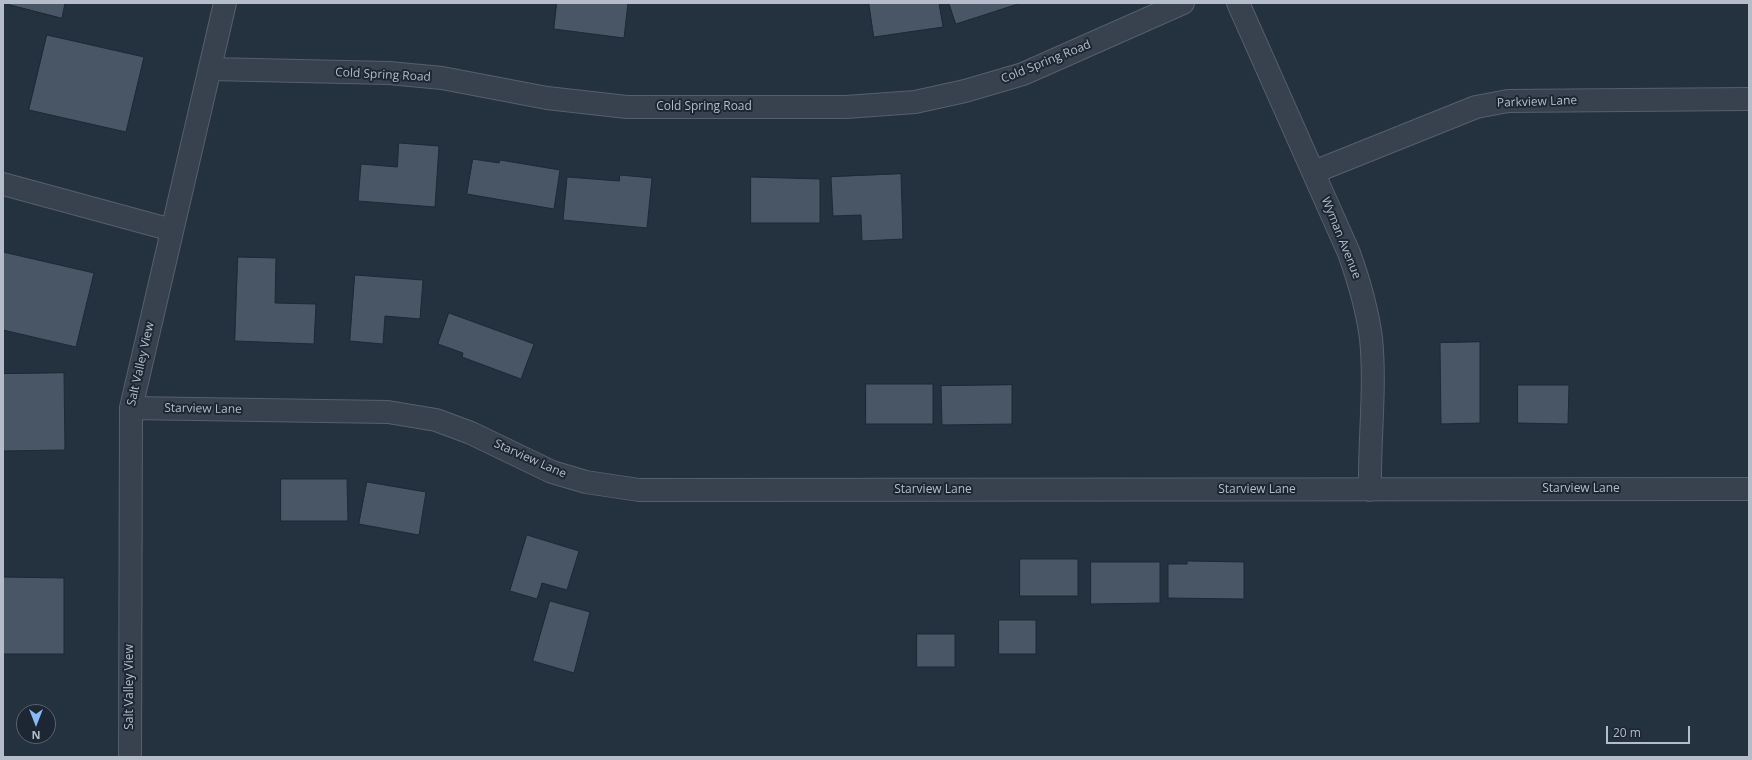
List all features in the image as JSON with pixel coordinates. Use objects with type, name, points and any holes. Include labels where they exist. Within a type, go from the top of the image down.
[{"type":"street","name":"Salt Valley View","points":[[130,757],[130,408],[225,3]]},
{"type":"street","name":"Cold Spring Road","points":[[210,69],[388,73],[442,78],[547,98],[627,107],[846,107],[915,102],[965,91],[1023,74],[1183,3]]},
{"type":"street","name":"Wyman Avenue","points":[[1238,3],[1349,253],[1363,294],[1368,316],[1372,364],[1370,490]]},
{"type":"street","name":"Parkview Lane","points":[[1314,172],[1476,107],[1508,101],[1749,99]]},
{"type":"street","points":[[3,184],[172,230]]},
{"type":"street","name":"Starview Lane","points":[[130,408],[388,412],[436,420],[472,433],[552,472],[586,482],[639,490],[1749,489]]},
{"type":"building","points":[[3,3],[65,3],[62,18]]},
{"type":"building","points":[[557,3],[628,3],[624,38],[554,29]]},
{"type":"building","points":[[869,3],[939,3],[943,27],[874,37]]},
{"type":"building","points":[[949,3],[1021,3],[956,24]]},
{"type":"building","points":[[47,35],[144,57],[126,132],[29,110]]},
{"type":"building","points":[[399,143],[439,146],[435,207],[358,201],[361,164],[397,167]]},
{"type":"building","points":[[473,159],[499,163],[500,160],[560,170],[554,209],[467,194]]},
{"type":"building","points":[[901,174],[903,239],[862,241],[861,215],[833,216],[831,177]]},
{"type":"building","points":[[620,175],[652,178],[647,228],[563,220],[567,177],[619,181]]},
{"type":"building","points":[[751,177],[820,179],[820,223],[751,223]]},
{"type":"building","points":[[3,252],[94,273],[76,347],[3,330]]},
{"type":"building","points":[[238,257],[276,258],[275,303],[316,304],[314,344],[235,341]]},
{"type":"building","points":[[355,275],[423,280],[420,319],[385,316],[383,344],[350,341]]},
{"type":"building","points":[[449,313],[534,344],[521,379],[462,357],[463,353],[438,344]]},
{"type":"building","points":[[1480,342],[1480,423],[1441,424],[1440,343]]},
{"type":"building","points":[[64,373],[65,450],[3,451],[3,374]]},
{"type":"building","points":[[866,384],[933,384],[933,424],[866,424]]},
{"type":"building","points":[[1012,385],[1012,424],[942,425],[941,386]]},
{"type":"building","points":[[1518,385],[1569,385],[1568,424],[1518,423]]},
{"type":"building","points":[[281,479],[347,479],[348,521],[281,521]]},
{"type":"building","points":[[367,482],[426,492],[419,535],[359,524]]},
{"type":"building","points":[[527,535],[579,551],[567,590],[542,583],[537,599],[510,591]]},
{"type":"building","points":[[1020,559],[1078,559],[1078,596],[1020,596]]},
{"type":"building","points":[[1187,561],[1244,562],[1244,599],[1168,598],[1168,564],[1187,564]]},
{"type":"building","points":[[1091,562],[1160,562],[1160,603],[1091,604]]},
{"type":"building","points":[[3,577],[64,578],[64,654],[3,654]]},
{"type":"building","points":[[550,601],[590,612],[574,673],[533,661]]},
{"type":"building","points":[[999,620],[1036,620],[1036,654],[999,654]]},
{"type":"building","points":[[917,634],[955,634],[955,667],[917,667]]}]
